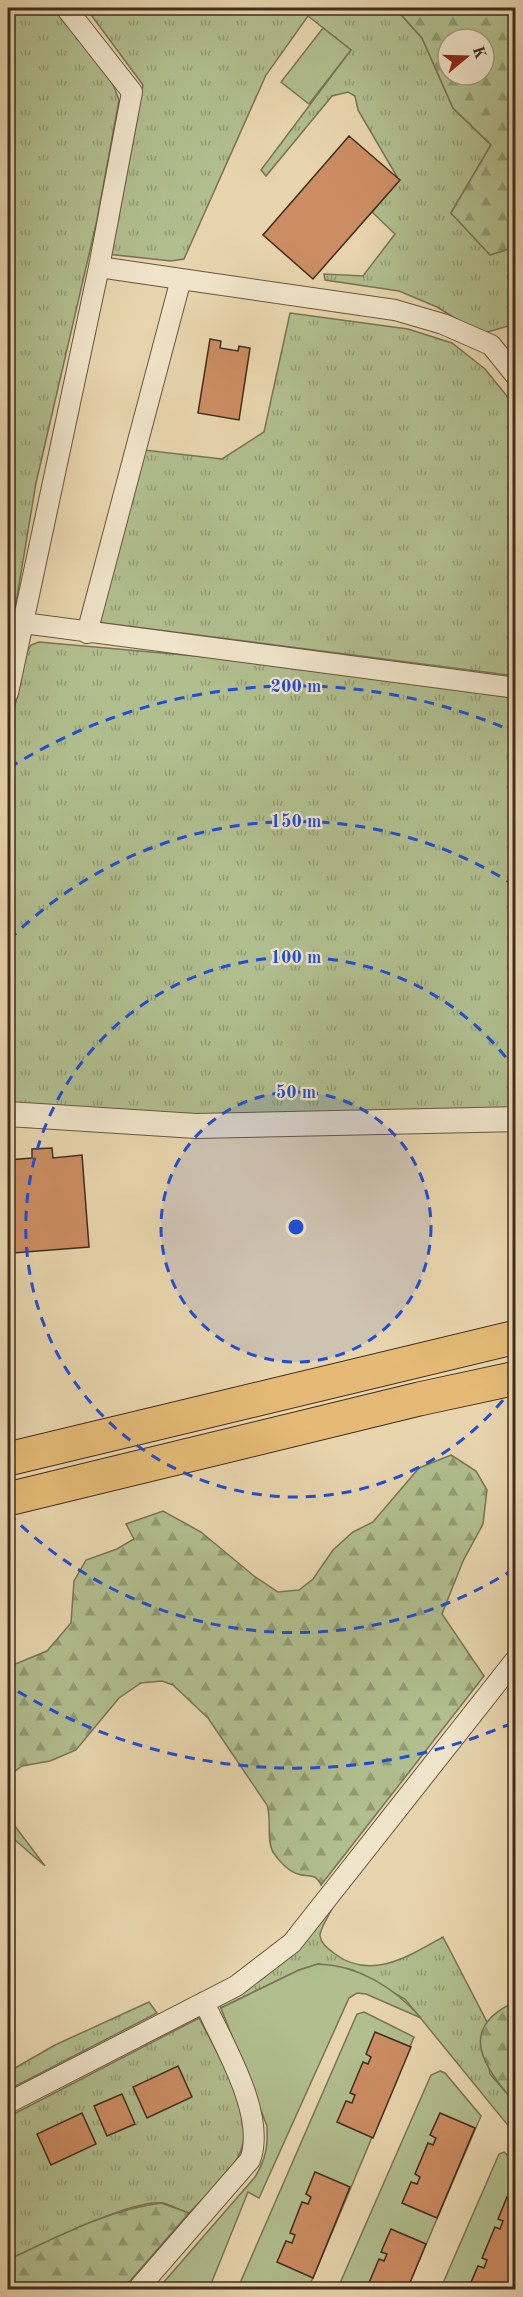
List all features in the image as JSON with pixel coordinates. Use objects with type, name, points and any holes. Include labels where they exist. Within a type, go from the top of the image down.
[{"type":"highway","points":[[8,1459],[516,1336]]},
{"type":"highway","points":[[8,1499],[419,1399],[516,1378]]},
{"type":"street","points":[[8,693],[16,622],[99,267],[132,92],[66,8]]},
{"type":"street","points":[[99,267],[395,310],[442,324],[491,345],[516,376]]},
{"type":"street","points":[[87,633],[182,279]]},
{"type":"street","points":[[16,622],[516,688]]},
{"type":"street","points":[[8,1114],[196,1126],[516,1119]]},
{"type":"street","points":[[8,2103],[236,1986],[291,1943],[516,1659]]},
{"type":"street","points":[[137,2289],[250,2160],[255,2147],[255,2125],[248,2100],[204,2001]]},
{"type":"green space","points":[[8,8],[58,8],[110,77],[119,100],[97,220],[36,483],[15,609],[8,608]]},
{"type":"green space","points":[[86,8],[395,8],[422,38],[436,70],[436,87],[444,87],[453,108],[491,145],[451,213],[490,255],[515,247],[515,324],[481,334],[437,307],[399,291],[325,280],[324,274],[363,276],[395,234],[372,212],[399,180],[358,110],[355,96],[348,92],[332,96],[266,176],[261,170],[351,50],[308,16],[266,75],[184,259],[171,261],[107,254],[143,85]]},
{"type":"green space","points":[[395,8],[515,8],[515,247],[490,255],[451,213],[491,145],[453,108],[444,87],[496,87],[496,27],[436,27],[436,70],[422,38]]},
{"type":"green space","points":[[323,28],[351,50],[309,104],[281,82]]},
{"type":"green space","points":[[290,313],[408,329],[452,343],[485,369],[515,406],[515,676],[96,622],[144,450],[222,459],[264,432]]},
{"type":"green space","points":[[39,642],[207,657],[515,698],[515,1109],[200,1117],[8,1105],[8,737],[27,652],[31,645]]},
{"type":"green space","points":[[451,1455],[476,1471],[487,1490],[483,1524],[463,1561],[442,1614],[484,1676],[321,1885],[314,1877],[291,1871],[278,1859],[271,1847],[267,1805],[208,1718],[173,1685],[162,1681],[141,1683],[119,1698],[76,1750],[50,1761],[22,1766],[8,1776],[8,1667],[47,1651],[71,1623],[74,1581],[86,1560],[117,1549],[134,1539],[126,1524],[163,1511],[201,1532],[254,1576],[278,1592],[299,1590],[313,1579],[333,1550],[353,1532],[373,1522],[419,1468]]},
{"type":"green space","points":[[8,1817],[45,1866],[8,1834]]},
{"type":"green space","points":[[342,1890],[322,1927],[320,1936],[328,1948],[349,1962],[362,1965],[390,1963],[443,1937],[488,2024],[483,2031],[490,2074],[515,2103],[515,2134],[405,1999],[353,1970],[318,1964],[299,1970],[221,2008],[218,2002]]},
{"type":"green space","points":[[318,1964],[333,1965],[375,1980],[400,1997],[421,2018],[366,1994],[357,1993],[349,1998],[259,2198],[248,2192],[209,2289],[157,2290],[255,2177],[266,2152],[267,2126],[221,2008],[299,1970]]},
{"type":"green space","points":[[149,2002],[157,2013],[8,2090],[8,2072],[55,2045]]},
{"type":"green space","points":[[515,2002],[515,2103],[486,2063],[481,2050],[481,2037],[485,2024]]},
{"type":"green space","points":[[364,2012],[414,2037],[313,2278],[307,2289],[237,2290],[357,2014]]},
{"type":"green space","points":[[199,2018],[222,2062],[242,2114],[243,2144],[240,2154],[228,2172],[189,2213],[163,2203],[149,2203],[86,2224],[8,2260],[8,2117]]},
{"type":"green space","points":[[440,2071],[445,2073],[481,2116],[407,2289],[337,2290],[431,2075]]},
{"type":"green space","points":[[504,2152],[516,2163],[516,2277],[510,2289],[440,2290],[499,2154]]},
{"type":"green space","points":[[161,2203],[189,2213],[123,2289],[8,2289],[8,2260],[102,2218]]},
{"type":"building","points":[[349,136],[400,180],[313,279],[263,235]]},
{"type":"building","points":[[210,339],[221,341],[220,348],[238,351],[239,346],[250,348],[239,420],[198,413]]},
{"type":"building","points":[[52,1148],[53,1158],[82,1155],[89,1247],[13,1253],[8,1160],[32,1158],[32,1149]]},
{"type":"building","points":[[375,2032],[411,2047],[373,2138],[337,2122],[346,2101],[352,2103],[355,2095],[350,2093],[363,2062],[368,2064],[371,2057],[366,2054]]},
{"type":"building","points":[[178,2066],[192,2097],[147,2118],[133,2087]]},
{"type":"building","points":[[122,2094],[135,2124],[107,2136],[94,2106]]},
{"type":"building","points":[[82,2113],[96,2144],[51,2165],[37,2134]]},
{"type":"building","points":[[440,2113],[475,2128],[437,2218],[402,2203],[411,2182],[417,2184],[420,2177],[415,2174],[428,2143],[433,2145],[436,2138],[430,2135]]},
{"type":"building","points":[[315,2172],[350,2187],[313,2278],[277,2262],[286,2241],[292,2243],[295,2235],[290,2233],[302,2202],[308,2204],[311,2197],[306,2194]]},
{"type":"building","points":[[507,2197],[516,2201],[516,2277],[510,2290],[474,2290],[469,2287],[478,2266],[484,2268],[487,2260],[482,2258],[495,2227],[500,2229],[503,2221],[498,2219]]},
{"type":"building","points":[[391,2229],[426,2244],[407,2290],[366,2290],[379,2259],[384,2261],[387,2254],[381,2252]]}]
